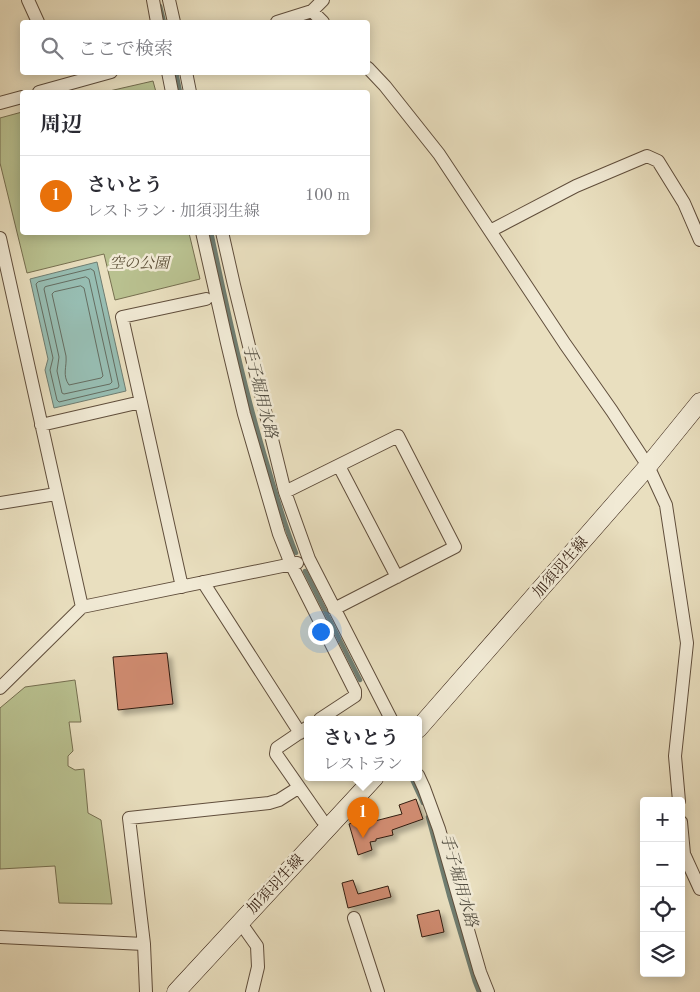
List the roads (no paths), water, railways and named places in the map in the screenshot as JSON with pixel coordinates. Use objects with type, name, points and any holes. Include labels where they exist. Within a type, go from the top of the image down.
[{"type":"main road","name":"加須羽生線","points":[[422,724],[648,466],[700,402]]},
{"type":"main road","name":"加須羽生線","points":[[176,992],[370,781]]},
{"type":"street","points":[[28,0],[37,20]]},
{"type":"street","points":[[153,0],[158,20]]},
{"type":"street","points":[[169,0],[174,20]]},
{"type":"street","points":[[283,20],[312,11],[323,0]]},
{"type":"street","points":[[312,11],[321,20]]},
{"type":"street","points":[[370,70],[439,154],[648,466],[666,505],[687,643],[675,756],[679,797]]},
{"type":"street","points":[[62,75],[67,85]]},
{"type":"street","points":[[47,90],[101,75]]},
{"type":"street","points":[[169,75],[172,90]]},
{"type":"street","points":[[187,75],[190,90]]},
{"type":"street","points":[[0,103],[20,98]]},
{"type":"street","points":[[490,231],[576,186],[647,156],[658,161],[684,202],[700,240]]},
{"type":"street","points":[[203,235],[244,414],[275,521],[291,564],[355,691],[355,696],[325,716]]},
{"type":"street","points":[[223,235],[285,492],[309,559],[388,716]]},
{"type":"street","points":[[0,238],[82,607]]},
{"type":"street","points":[[182,587],[122,317],[206,299]]},
{"type":"street","points":[[41,426],[141,402]]},
{"type":"street","points":[[285,492],[398,436],[455,547],[334,609]]},
{"type":"street","points":[[339,466],[397,577]]},
{"type":"street","points":[[0,503],[56,494]]},
{"type":"street","points":[[0,688],[82,607],[309,559]]},
{"type":"street","points":[[204,582],[304,730],[277,748],[276,754],[298,788],[322,820],[329,826]]},
{"type":"street","points":[[421,781],[440,830],[480,972],[488,992]]},
{"type":"street","points":[[146,992],[144,944],[128,818],[269,802],[279,800],[298,788]]},
{"type":"street","points":[[683,842],[684,854],[700,889]]},
{"type":"street","points":[[354,918],[378,992]]},
{"type":"street","points":[[240,922],[257,946],[258,967],[252,992]]},
{"type":"street","points":[[0,937],[144,944]]},
{"type":"water","points":[[97,262],[126,391],[54,408],[45,370],[48,359],[30,279]]},
{"type":"waterway","name":"手子堀用水路","points":[[160,6],[164,20]]},
{"type":"waterway","name":"手子堀用水路","points":[[177,75],[180,90]]},
{"type":"waterway","name":"手子堀用水路","points":[[212,235],[230,322],[252,411],[281,512],[296,553]]},
{"type":"waterway","name":"手子堀用水路","points":[[305,571],[360,680]]},
{"type":"waterway","name":"手子堀用水路","points":[[413,781],[423,803]]},
{"type":"waterway","name":"手子堀用水路","points":[[428,817],[449,895],[479,992]]},
{"type":"place","name":"さいとう","points":[[363,838]]},
{"type":"park label","name":"空の公園","points":[[139,263]]}]
